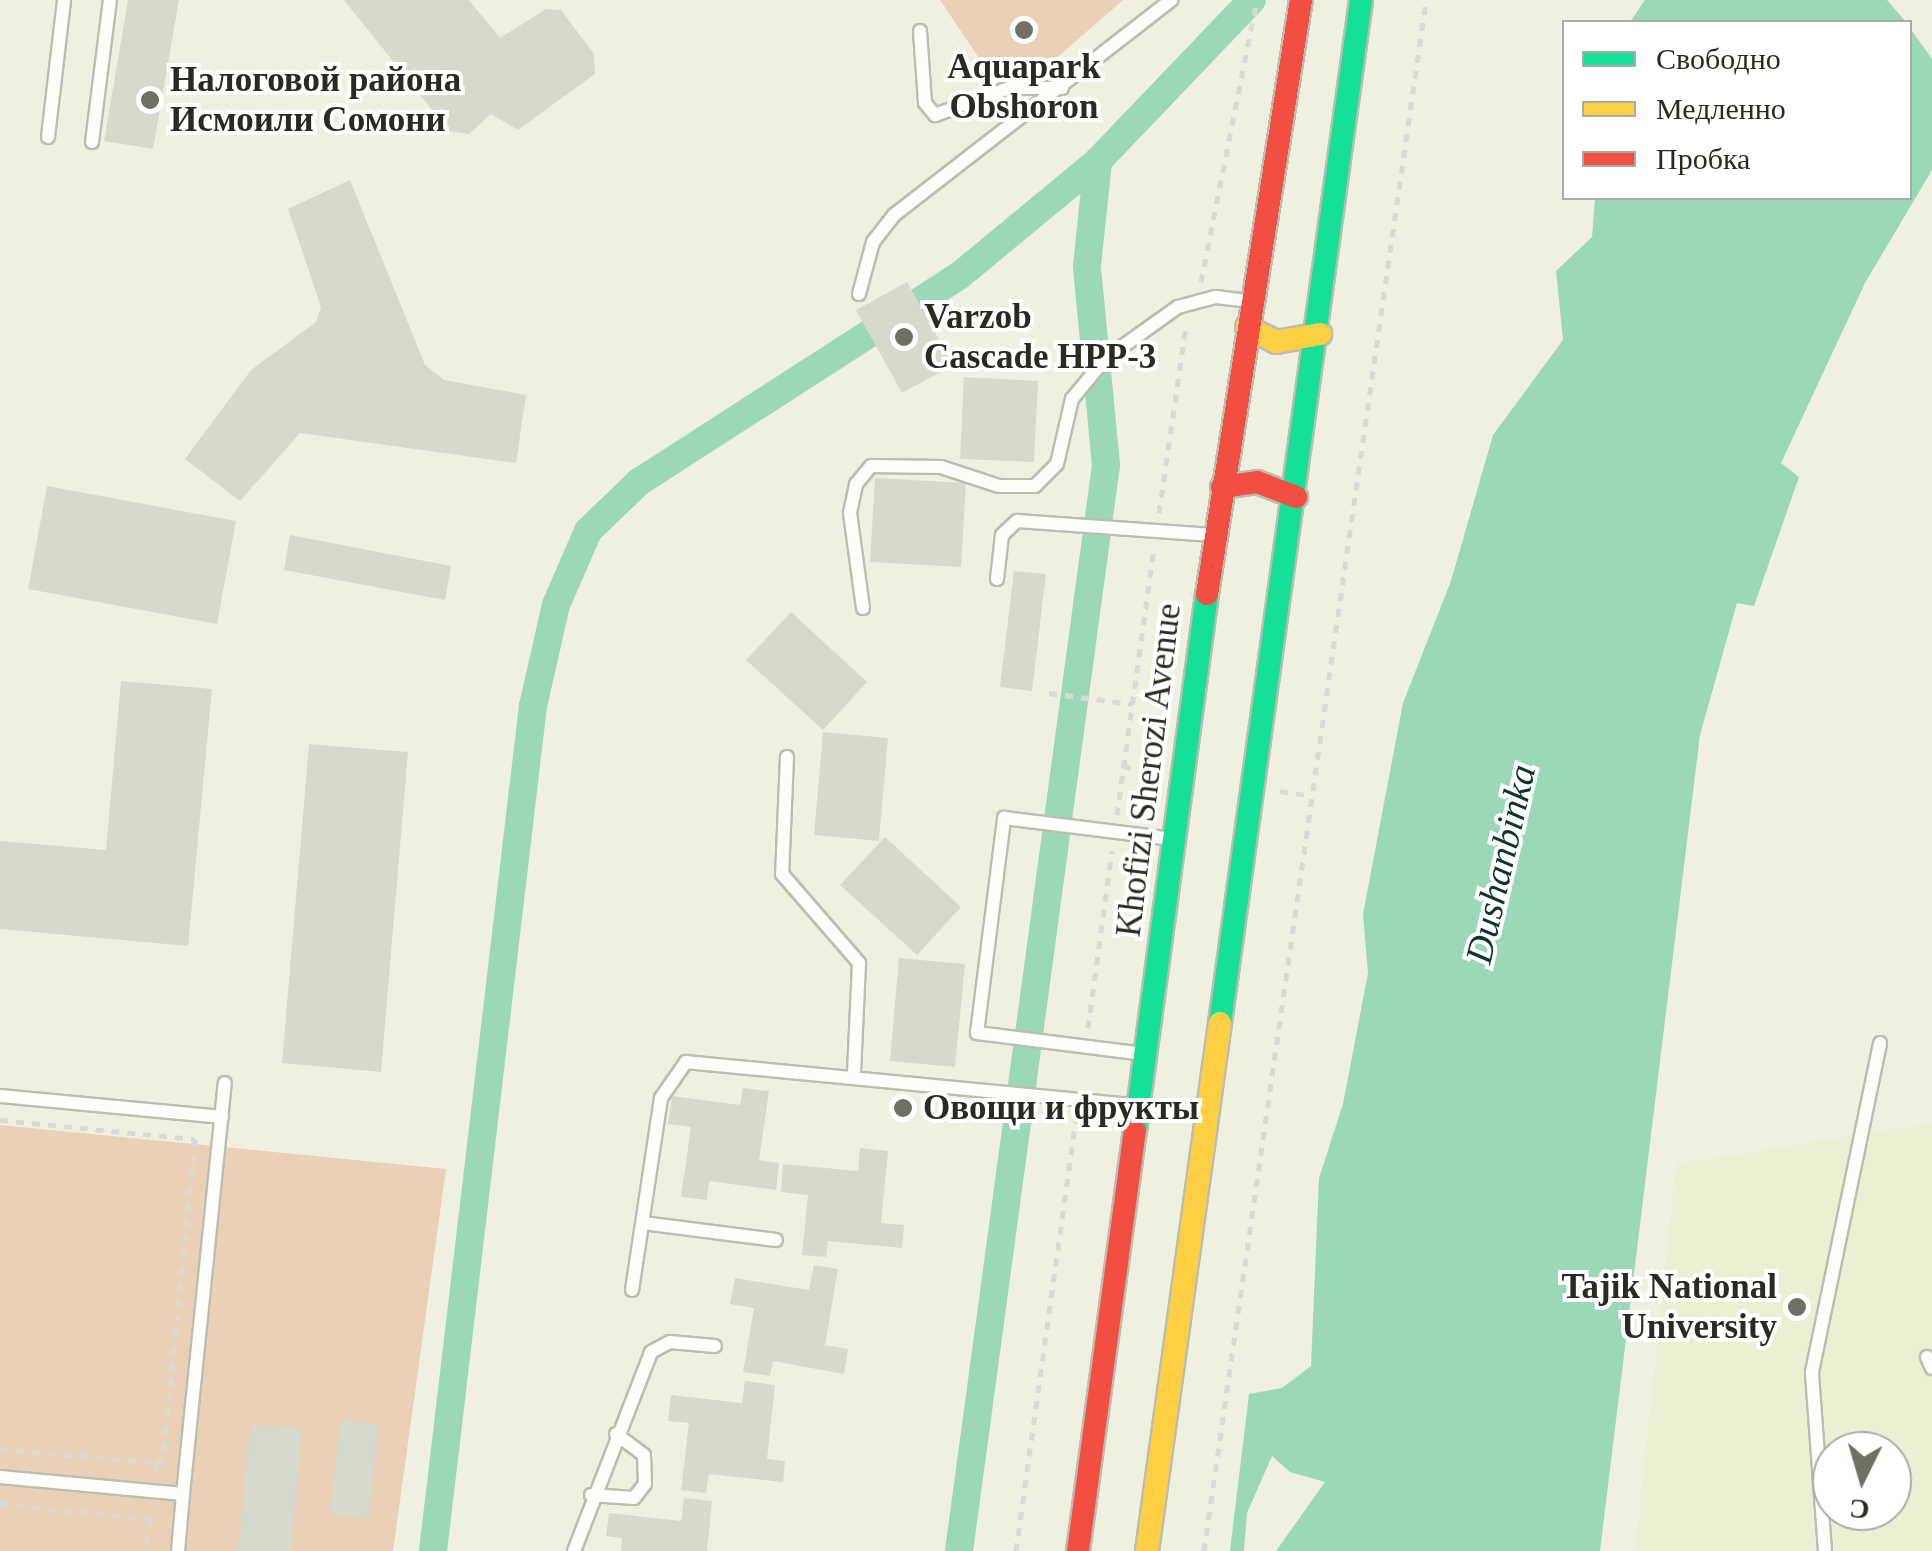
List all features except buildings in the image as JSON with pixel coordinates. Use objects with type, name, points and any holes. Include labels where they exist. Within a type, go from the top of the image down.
[{"type":"main road","name":"Khofizi Sherozi Avenue","points":[[1078,1551],[1215,535],[1302,0]]},
{"type":"main road","points":[[1147,1551],[1320,334],[1361,0]]},
{"type":"main road","points":[[1246,327],[1276,342],[1320,334]]},
{"type":"main road","points":[[1222,487],[1257,482],[1296,497]]},
{"type":"lane","points":[[48,138],[64,0]]},
{"type":"lane","points":[[92,142],[110,0]]},
{"type":"lane","points":[[859,294],[873,242],[894,215],[1171,0]]},
{"type":"lane","points":[[920,31],[924,103],[935,115],[1009,88],[1062,88]]},
{"type":"lane","points":[[863,608],[850,534],[862,474],[891,462],[954,468],[1012,488],[1044,481],[1089,375],[1192,302],[1251,301]]},
{"type":"lane","points":[[996,580],[1010,524],[1156,528],[1215,535]]},
{"type":"lane","points":[[788,757],[782,874],[859,963],[854,1074]]},
{"type":"lane","points":[[1146,1054],[977,1033],[1004,818],[1176,840]]},
{"type":"lane","points":[[1824,1551],[1812,1372],[1880,1043]]},
{"type":"lane","points":[[632,1290],[661,1098],[677,1068],[708,1058],[1139,1106]]},
{"type":"lane","points":[[178,1551],[225,1083]]},
{"type":"lane","points":[[0,1096],[222,1118]]},
{"type":"lane","points":[[642,1223],[776,1240]]},
{"type":"lane","points":[[574,1551],[591,1495],[654,1348],[715,1346]]},
{"type":"lane","points":[[591,1495],[634,1498],[645,1484],[644,1455],[616,1434]]},
{"type":"lane","points":[[0,1477],[183,1494]]},
{"type":"path","points":[[1085,1047],[1156,528],[1192,302],[1212,250],[1257,0]]},
{"type":"path","points":[[1204,1551],[1306,795],[1426,0]]},
{"type":"path","points":[[1049,692],[1132,704]]},
{"type":"path","points":[[1123,766],[1157,772]]},
{"type":"path","points":[[1280,791],[1306,795]]},
{"type":"path","points":[[1016,1551],[1078,1099]]},
{"type":"path","points":[[0,1120],[195,1139],[163,1462],[156,1464]]},
{"type":"path","points":[[0,1504],[151,1518],[146,1551]]},
{"type":"shaded area","name":"Aquapark Obshoron","points":[[940,0],[1123,0],[1038,74],[979,58]]},
{"type":"shaded area","name":"Tajik National University","points":[[1932,1123],[1932,1551],[1635,1551],[1676,1164]]},
{"type":"shaded area","points":[[0,1125],[446,1169],[393,1551],[0,1551]]},
{"type":"water","points":[[1645,0],[1887,0],[1904,20],[1631,20]]},
{"type":"water","name":"Dushanbinka","points":[[1912,31],[1932,59],[1932,170],[1865,283],[1781,463],[1799,477],[1754,606],[1737,603],[1700,735],[1600,1551],[1276,1551],[1325,1482],[1290,1472],[1272,1456],[1247,1513],[1244,1551],[1230,1551],[1249,1394],[1282,1388],[1311,1366],[1319,1178],[1343,1104],[1368,973],[1363,914],[1403,703],[1451,581],[1493,435],[1563,340],[1556,271],[1592,237],[1595,200],[1912,200]]},
{"type":"waterway","points":[[433,1551],[533,706],[556,605],[588,531],[639,482],[959,276],[1098,161],[1252,0]]},
{"type":"waterway","points":[[959,1551],[1106,465],[1087,266],[1098,161]]},
{"type":"traffic: fast","points":[[1220,1023],[1361,0]]},
{"type":"traffic: fast","points":[[1135,1131],[1207,594]]},
{"type":"traffic: slow","points":[[1247,327],[1276,342],[1320,334]]},
{"type":"traffic: slow","points":[[1147,1551],[1220,1023]]},
{"type":"traffic: jam","points":[[1207,594],[1301,0]]},
{"type":"traffic: jam","points":[[1222,487],[1257,482],[1296,497]]},
{"type":"traffic: jam","points":[[1078,1551],[1135,1131]]},
{"type":"place","name":"Aquapark Obshoron","points":[[1024,30]]},
{"type":"place","name":"Налоговой района Исмоили Сомони","points":[[150,100]]},
{"type":"place","name":"Varzob Cascade HPP-3","points":[[904,337]]},
{"type":"place","name":"Овощи и фрукты","points":[[903,1108]]},
{"type":"place","name":"Tajik National University","points":[[1797,1307]]}]
